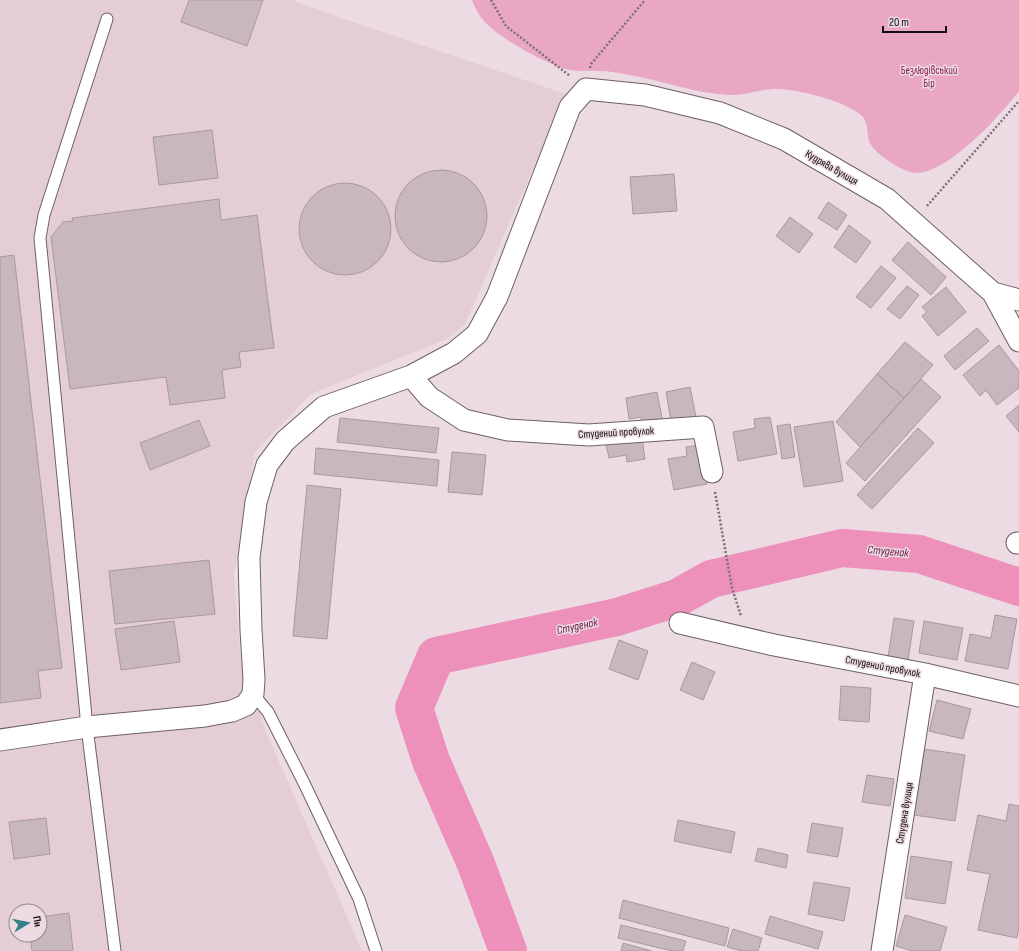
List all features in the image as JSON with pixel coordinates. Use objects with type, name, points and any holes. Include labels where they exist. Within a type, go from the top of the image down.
[{"type":"street","name":"Кудрява вулиця","points":[[586,89],[645,95],[720,113],[784,139],[887,199],[914,221],[993,293],[1019,341]]},
{"type":"street","points":[[0,740],[87,727],[204,716],[232,711],[246,705],[253,694],[254,679],[249,558],[256,502],[267,465],[286,441],[324,407],[411,376],[454,353],[477,334],[497,297],[570,107],[586,89]]},
{"type":"street","points":[[993,293],[1019,300]]},
{"type":"street","name":"Студений провулок","points":[[411,376],[429,396],[464,420],[508,430],[589,435],[703,427],[712,472]]},
{"type":"street","name":"Студений провулок","points":[[680,623],[747,639],[925,674],[1019,696]]},
{"type":"street","name":"Студена вулиця","points":[[882,951],[925,674]]},
{"type":"lane","points":[[107,20],[44,215],[40,238],[87,727],[115,951]]},
{"type":"lane","points":[[253,694],[268,712],[304,783],[359,899],[376,951]]},
{"type":"path","points":[[491,0],[506,26],[586,89],[591,64],[645,0]]},
{"type":"path","points":[[914,221],[1019,101]]},
{"type":"path","points":[[712,472],[732,588]]},
{"type":"shaded area","points":[[0,0],[292,0],[566,94],[465,324],[449,338],[311,394],[255,452],[234,574],[240,652],[266,732],[362,951],[0,951]]},
{"type":"green space","name":"Безлюдівський Бір","points":[[472,0],[1019,0],[1019,91],[1000,114],[959,153],[945,163],[931,170],[918,173],[906,170],[891,163],[878,153],[870,143],[867,125],[862,116],[845,105],[796,91],[770,89],[746,94],[716,94],[618,73],[566,69],[535,56],[501,35],[483,20],[477,12]]},
{"type":"building","points":[[189,0],[263,0],[247,46],[181,22]]},
{"type":"building","points":[[212,130],[218,178],[159,185],[153,137]]},
{"type":"building","points":[[441,170],[459,174],[473,184],[483,198],[487,216],[483,234],[473,248],[459,258],[441,262],[423,258],[409,248],[399,234],[395,216],[399,198],[409,184],[423,174]]},
{"type":"building","points":[[674,174],[677,211],[633,214],[630,177]]},
{"type":"building","points":[[345,183],[354,184],[371,191],[383,203],[390,220],[390,238],[383,255],[371,267],[354,274],[345,275],[336,274],[319,267],[307,255],[300,238],[299,229],[300,220],[307,203],[319,191],[336,184]]},
{"type":"building","points":[[219,199],[221,220],[257,215],[274,348],[239,352],[241,367],[222,370],[225,398],[170,405],[166,377],[70,389],[51,237],[63,222],[73,221],[72,218]]},
{"type":"building","points":[[828,202],[847,215],[837,230],[818,218]]},
{"type":"building","points":[[790,217],[813,234],[799,253],[776,236]]},
{"type":"building","points":[[849,225],[871,242],[856,263],[834,247]]},
{"type":"building","points":[[908,242],[946,277],[931,295],[892,260]]},
{"type":"building","points":[[14,255],[62,668],[38,671],[41,698],[0,703],[0,257]]},
{"type":"building","points":[[881,266],[896,278],[871,308],[856,297]]},
{"type":"building","points":[[907,286],[919,295],[900,319],[887,309]]},
{"type":"building","points":[[946,287],[966,312],[938,336],[922,316],[927,312],[922,307]]},
{"type":"building","points":[[977,328],[989,341],[955,370],[944,356]]},
{"type":"building","points":[[905,342],[933,365],[904,398],[877,374]]},
{"type":"building","points":[[999,345],[1019,371],[1019,388],[997,405],[986,390],[980,396],[963,375]]},
{"type":"building","points":[[877,374],[904,398],[860,447],[836,422]]},
{"type":"building","points":[[921,379],[941,397],[865,481],[846,463]]},
{"type":"building","points":[[690,387],[696,417],[671,421],[666,392]]},
{"type":"building","points":[[657,392],[663,423],[642,427],[641,417],[629,419],[626,398]]},
{"type":"building","points":[[1019,405],[1019,432],[1006,416]]},
{"type":"building","points":[[770,417],[777,454],[738,461],[733,432],[755,428],[754,419]]},
{"type":"building","points":[[340,418],[439,428],[436,453],[337,442]]},
{"type":"building","points":[[199,420],[210,446],[150,470],[140,443]]},
{"type":"building","points":[[833,421],[843,481],[804,487],[794,427]]},
{"type":"building","points":[[790,424],[795,457],[782,459],[777,426]]},
{"type":"building","points":[[918,428],[934,443],[872,509],[857,495]]},
{"type":"building","points":[[642,438],[645,459],[627,462],[626,455],[609,458],[606,444]]},
{"type":"building","points":[[700,445],[707,484],[674,490],[668,459],[687,456],[686,447]]},
{"type":"building","points":[[316,448],[439,460],[437,486],[314,474]]},
{"type":"building","points":[[452,452],[486,455],[482,495],[448,492]]},
{"type":"building","points":[[307,485],[341,489],[327,639],[293,636]]},
{"type":"building","points":[[209,560],[215,614],[115,624],[109,571]]},
{"type":"building","points":[[995,615],[1017,619],[1008,669],[965,661],[970,634],[991,638]]},
{"type":"building","points":[[894,618],[914,621],[908,660],[888,657]]},
{"type":"building","points":[[174,621],[180,662],[121,670],[115,629]]},
{"type":"building","points":[[924,621],[963,628],[957,660],[919,653]]},
{"type":"building","points":[[619,640],[648,651],[638,680],[609,669]]},
{"type":"building","points":[[692,662],[715,672],[703,700],[680,690]]},
{"type":"building","points":[[841,686],[871,688],[869,722],[839,720]]},
{"type":"building","points":[[937,700],[971,709],[963,739],[929,731]]},
{"type":"building","points":[[924,749],[965,755],[955,821],[914,815]]},
{"type":"building","points":[[867,775],[894,779],[890,806],[862,802]]},
{"type":"building","points":[[1009,804],[1019,806],[1019,927],[1017,938],[978,930],[990,874],[967,870],[978,815],[1006,821]]},
{"type":"building","points":[[46,818],[50,854],[14,859],[9,822]]},
{"type":"building","points":[[678,820],[735,832],[731,853],[674,841]]},
{"type":"building","points":[[812,823],[843,828],[838,857],[807,852]]},
{"type":"building","points":[[758,848],[788,855],[786,868],[755,861]]},
{"type":"building","points":[[911,856],[952,862],[945,904],[905,898]]},
{"type":"building","points":[[814,882],[850,888],[844,921],[808,914]]},
{"type":"building","points":[[623,900],[729,928],[725,946],[619,918]]},
{"type":"building","points":[[69,913],[73,951],[32,951],[31,943],[48,943],[48,916]]},
{"type":"building","points":[[905,915],[947,927],[940,951],[912,951],[896,946]]},
{"type":"building","points":[[770,916],[823,932],[818,949],[765,934]]},
{"type":"building","points":[[621,925],[686,941],[683,951],[672,951],[618,938]]},
{"type":"building","points":[[733,929],[762,938],[758,951],[742,951],[727,947]]},
{"type":"building","points":[[623,943],[652,951],[621,951]]},
{"type":"waterway","name":"Студенок","points":[[508,951],[476,864],[431,761],[414,708],[436,656],[617,617],[677,598],[711,579],[842,548],[919,554],[1019,587]]}]
